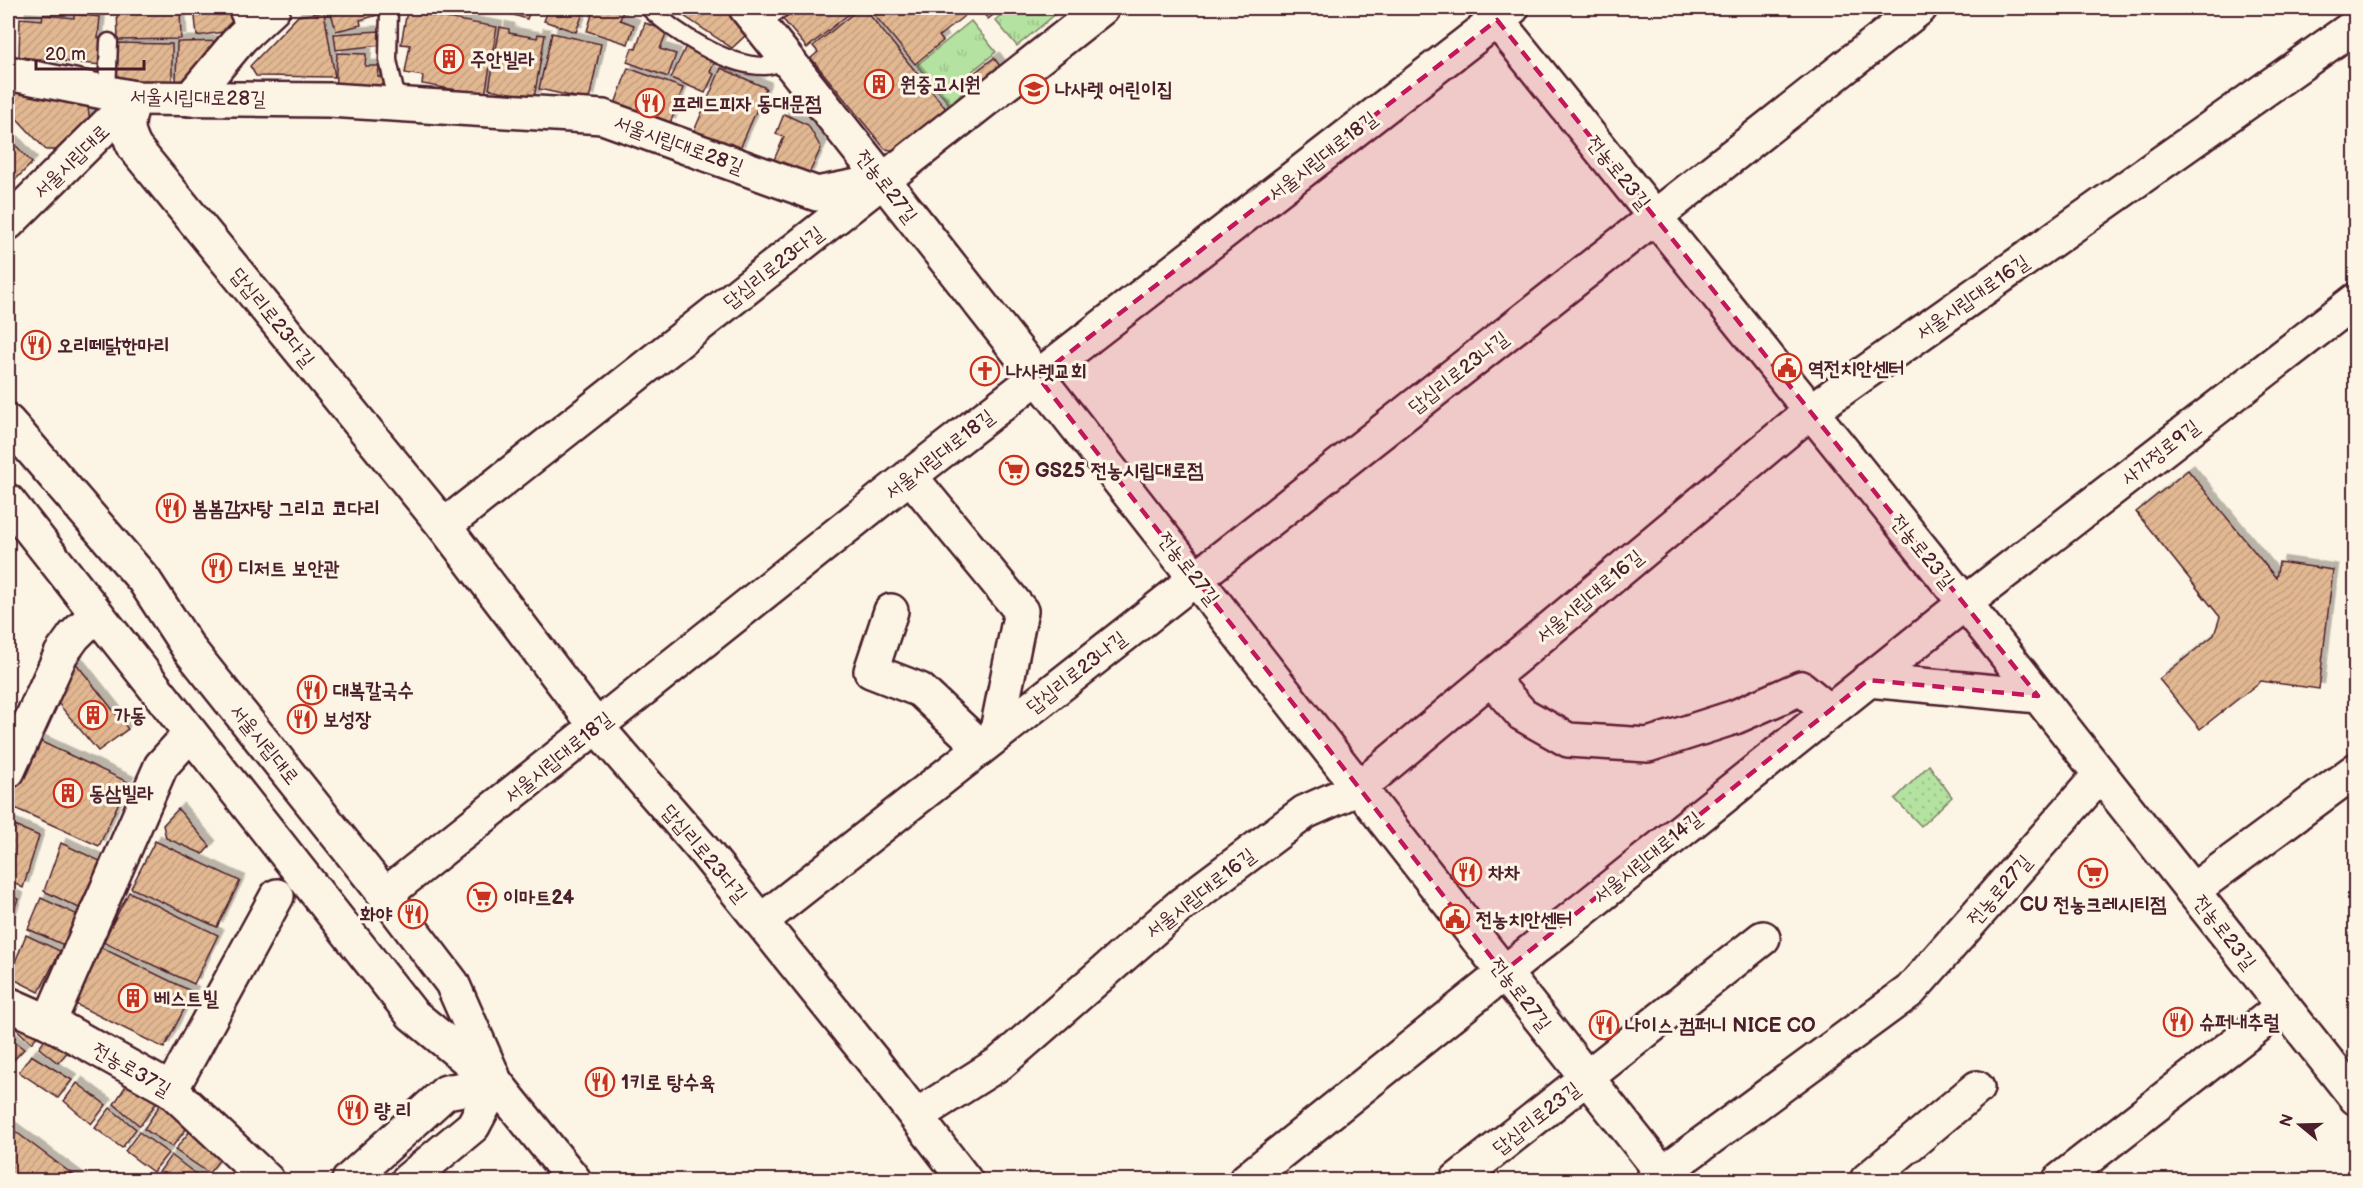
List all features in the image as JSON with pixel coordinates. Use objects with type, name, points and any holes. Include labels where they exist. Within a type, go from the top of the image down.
[{"type":"street","points":[[190,99],[242,20],[273,8]]},
{"type":"street","name":"답십리로23다길","points":[[444,526],[1102,8]]},
{"type":"street","name":"답십리로23나길","points":[[761,921],[1196,576],[1656,218],[1920,8]]},
{"type":"street","name":"전농로23길","points":[[1499,12],[1656,218],[1965,603],[2355,1098]]},
{"type":"street","name":"서울시립대로18길","points":[[386,895],[910,476],[1499,12]]},
{"type":"street","name":"전농로27길","points":[[762,13],[787,60],[1196,576],[1587,1078],[1661,1178],[1910,991],[2100,775]]},
{"type":"street","name":"서울시립대로16길","points":[[915,1116],[1000,1063],[1181,905],[1295,819],[1305,812],[1359,788],[1811,411],[2355,25]]},
{"type":"street","name":"서울시립대로28길","points":[[8,73],[121,96],[329,100],[603,117],[817,194],[883,181]]},
{"type":"street","name":"답십리로23다길","points":[[121,96],[128,136],[135,148],[444,526],[596,726],[701,847],[965,1180]]},
{"type":"street","name":"서울시립대로","points":[[8,221],[121,96]]},
{"type":"street","name":"사가정로9길","points":[[1965,603],[2355,300]]},
{"type":"street","name":"서울시립대로","points":[[8,422],[144,580],[189,649],[386,895],[452,983],[496,1083]]},
{"type":"street","name":"답십리로23나길","points":[[910,476],[1021,611],[988,741]]},
{"type":"street","name":"서울시립대로","points":[[8,501],[412,1014],[496,1083],[574,1180]]},
{"type":"street","name":"서울시립대로14길","points":[[1246,1180],[1965,603]]},
{"type":"street","points":[[891,611],[870,671],[920,690],[988,741]]},
{"type":"street","points":[[8,771],[61,654],[74,636],[96,614]]},
{"type":"street","points":[[1490,678],[1522,714],[1568,740],[1648,745],[1735,717],[1801,688],[1830,711]]},
{"type":"street","points":[[1868,680],[2038,696]]},
{"type":"street","points":[[49,1022],[161,766],[190,734]]},
{"type":"street","points":[[2192,891],[2355,770]]},
{"type":"street","points":[[171,1090],[277,896]]},
{"type":"street","points":[[1587,1078],[1763,938]]},
{"type":"street","name":"전농로37길","points":[[8,1004],[49,1022],[171,1090],[267,1180]]},
{"type":"street","points":[[2060,1180],[2283,1006]]},
{"type":"street","name":"답십리로23길","points":[[1457,1180],[1587,1078]]},
{"type":"street","points":[[349,1180],[446,1092],[496,1083]]},
{"type":"street","points":[[408,1180],[473,1126],[496,1083]]},
{"type":"street","points":[[1867,1180],[1977,1088]]},
{"type":"lane","points":[[389,8],[388,60],[398,105]]},
{"type":"lane","points":[[649,8],[681,32],[723,56],[747,64],[766,66],[787,60]]},
{"type":"lane","name":"서울시립대로28길","points":[[109,42],[121,96]]},
{"type":"highlighted area","points":[[1497,20],[2038,696],[1868,680],[1503,972],[1038,377]]},
{"type":"green space","points":[[1010,8],[1063,8],[1017,46],[995,20]]},
{"type":"green space","points":[[971,21],[996,52],[970,73],[976,82],[949,104],[917,65]]},
{"type":"green space","points":[[1929,765],[1952,797],[1921,826],[1895,799]]},
{"type":"building","points":[[117,8],[180,8],[181,39],[118,40]]},
{"type":"building","points":[[194,8],[218,8],[219,15],[234,13],[236,30],[197,36]]},
{"type":"building","points":[[335,8],[384,8],[385,13],[360,20],[361,25],[336,31],[331,13],[336,12]]},
{"type":"building","points":[[491,8],[531,8],[527,19]]},
{"type":"building","points":[[549,8],[585,8],[576,32],[544,21]]},
{"type":"building","points":[[594,8],[624,8],[620,20],[634,25],[628,44],[587,31]]},
{"type":"building","points":[[672,8],[732,8],[747,34],[732,48]]},
{"type":"building","points":[[792,8],[856,8],[807,48],[781,17]]},
{"type":"building","name":"원중고시원","points":[[860,8],[864,8],[947,110],[898,151],[885,149],[811,58],[818,52],[813,46]]},
{"type":"building","points":[[878,8],[964,8],[968,13],[939,36],[943,41],[915,64],[872,12]]},
{"type":"building","points":[[979,8],[1002,8],[988,19]]},
{"type":"building","name":"주안빌라","points":[[407,11],[497,27],[485,95],[422,84],[423,76],[405,73],[410,45],[401,44]]},
{"type":"building","points":[[324,12],[335,77],[256,76],[250,66],[298,16]]},
{"type":"building","points":[[74,14],[100,17],[98,38],[104,39],[102,65],[19,57],[20,18],[42,20],[43,15],[74,18]]},
{"type":"building","points":[[645,23],[667,31],[660,49],[676,54],[668,77],[627,62],[632,48],[636,49]]},
{"type":"building","points":[[500,27],[509,29],[509,33],[537,38],[538,34],[545,35],[534,98],[489,89]]},
{"type":"building","points":[[379,31],[382,45],[336,50],[334,34]]},
{"type":"building","points":[[552,33],[601,44],[589,100],[539,89]]},
{"type":"building","points":[[230,41],[195,82],[176,82],[177,42]]},
{"type":"building","points":[[114,43],[172,44],[172,82],[114,82]]},
{"type":"building","points":[[687,44],[717,57],[710,72],[714,74],[705,93],[671,78]]},
{"type":"building","points":[[337,53],[366,54],[365,66],[379,66],[378,77],[385,78],[384,95],[335,94]]},
{"type":"building","points":[[994,58],[1000,66],[979,82],[973,74]]},
{"type":"building","points":[[628,68],[683,88],[670,124],[614,107]]},
{"type":"building","points":[[721,68],[766,88],[739,151],[694,131]]},
{"type":"building","points":[[8,87],[87,101],[91,128],[72,150],[46,150],[8,109]]},
{"type":"building","points":[[784,114],[808,125],[821,148],[808,176],[773,162],[784,137],[776,134]]},
{"type":"building","points":[[8,137],[32,163],[8,187]]},
{"type":"building","points":[[2188,470],[2276,578],[2279,562],[2333,570],[2319,689],[2261,681],[2200,729],[2159,679],[2214,635],[2220,617],[2136,512]]},
{"type":"building","name":"가동","points":[[75,662],[128,729],[98,751],[57,702]]},
{"type":"building","name":"동삼빌라","points":[[33,738],[128,782],[99,846],[8,805]]},
{"type":"building","points":[[178,809],[210,846],[203,854],[166,838],[163,825]]},
{"type":"building","points":[[8,823],[39,836],[23,888],[8,880]]},
{"type":"building","points":[[155,841],[240,881],[217,927],[131,888]]},
{"type":"building","points":[[61,843],[100,861],[79,908],[44,891]]},
{"type":"building","name":"베스트빌","points":[[129,892],[218,935],[194,984],[103,942]]},
{"type":"building","points":[[8,894],[18,899],[8,925]]},
{"type":"building","points":[[41,898],[78,915],[64,945],[28,929]]},
{"type":"building","points":[[26,935],[60,951],[39,992],[9,977]]},
{"type":"building","name":"베스트빌","points":[[100,947],[193,992],[164,1048],[73,1003]]},
{"type":"building","points":[[8,1021],[45,1028],[31,1043]]},
{"type":"building","points":[[52,1030],[74,1044],[58,1063],[39,1048]]},
{"type":"building","points":[[8,1037],[24,1049],[9,1065],[8,1063]]},
{"type":"building","points":[[31,1055],[72,1080],[58,1098],[19,1072]]},
{"type":"building","points":[[129,1081],[161,1096],[140,1126],[114,1104]]},
{"type":"building","points":[[77,1083],[106,1105],[91,1124],[64,1101]]},
{"type":"building","points":[[163,1100],[193,1120],[172,1147],[144,1129]]},
{"type":"building","points":[[110,1108],[136,1129],[122,1148],[95,1128]]},
{"type":"building","points":[[196,1123],[228,1149],[209,1173],[175,1150]]},
{"type":"building","points":[[8,1126],[80,1180],[8,1180]]},
{"type":"building","points":[[139,1132],[168,1153],[153,1172],[125,1151]]},
{"type":"building","points":[[171,1155],[201,1178],[199,1180],[165,1180],[157,1175]]},
{"type":"place","name":"주안빌라","points":[[449,59]]},
{"type":"place","name":"원중고시원","points":[[879,84]]},
{"type":"place","name":"나사렛 어린이집","points":[[1034,89]]},
{"type":"place","name":"프레드피자 동대문점","points":[[650,103]]},
{"type":"place","name":"오리떼닭한마리","points":[[36,345]]},
{"type":"place","name":"역전치안센터","points":[[1787,368]]},
{"type":"place","name":"나사렛교회","points":[[985,371]]},
{"type":"place","name":"GS25 전농시립대로점","points":[[1014,470]]},
{"type":"place","name":"봄봄감자탕 그리고 코다리","points":[[171,508]]},
{"type":"place","name":"디저트 보안관","points":[[217,568]]},
{"type":"place","name":"대복칼국수","points":[[312,690]]},
{"type":"place","name":"가동","points":[[93,715]]},
{"type":"place","name":"보성장","points":[[302,719]]},
{"type":"place","name":"동삼빌라","points":[[68,793]]},
{"type":"place","name":"차차","points":[[1467,872]]},
{"type":"place","name":"CU 전농크레시티점","points":[[2093,873]]},
{"type":"place","name":"이마트24","points":[[482,897]]},
{"type":"place","name":"화야","points":[[413,914]]},
{"type":"place","name":"전농치안센터","points":[[1455,919]]},
{"type":"place","name":"베스트빌","points":[[133,998]]},
{"type":"place","name":"슈퍼내추럴","points":[[2178,1022]]},
{"type":"place","name":"나이스 컴퍼니 NICE CO","points":[[1604,1025]]},
{"type":"place","name":"1키로 탕수육","points":[[600,1082]]},
{"type":"place","name":"량 리","points":[[353,1110]]}]
